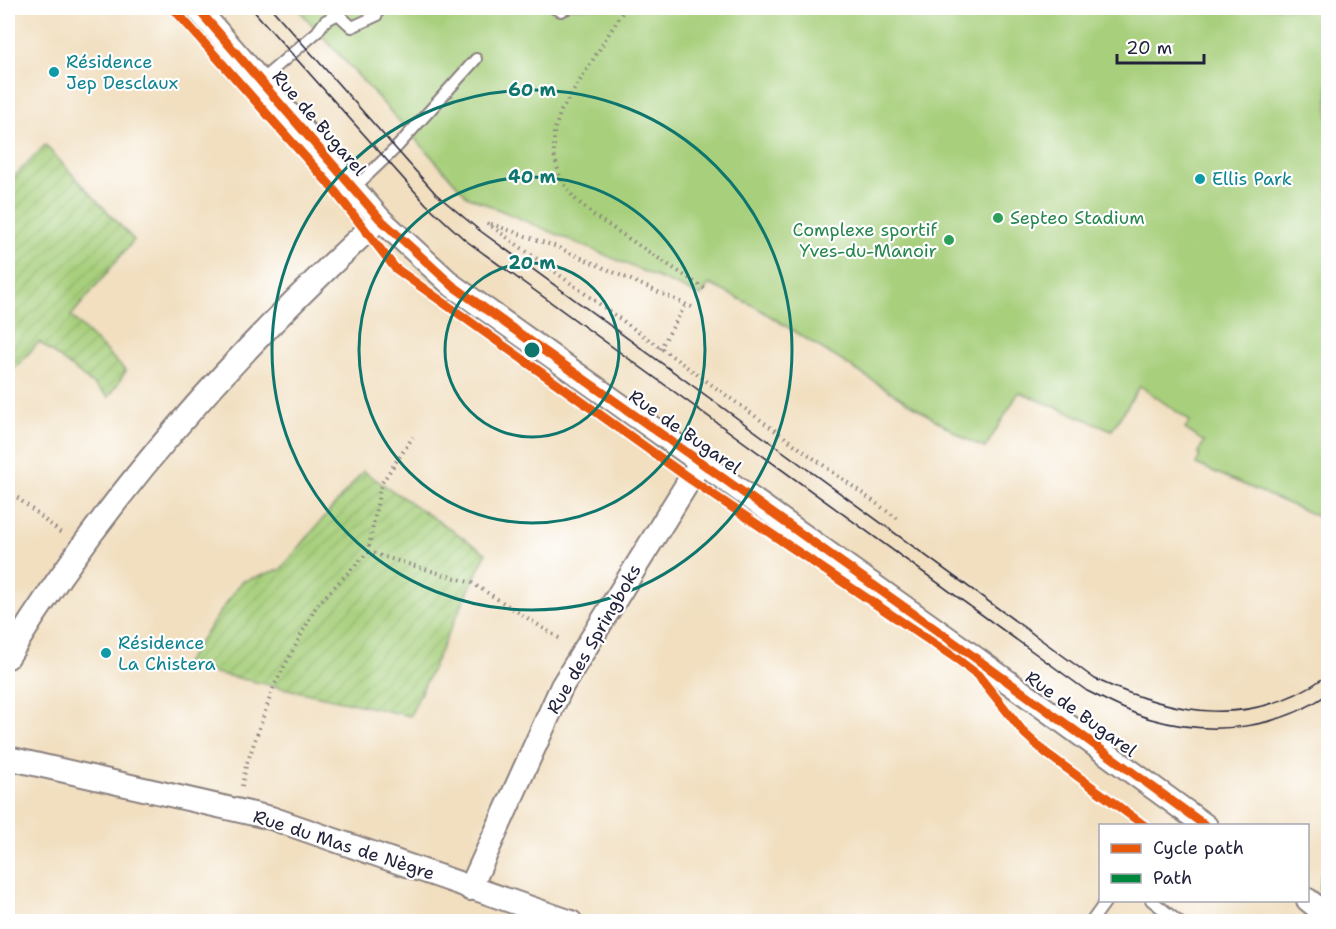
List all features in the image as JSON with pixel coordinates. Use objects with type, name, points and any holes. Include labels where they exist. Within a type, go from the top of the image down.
[{"type":"street","name":"Rue de Bugarel","points":[[197,8],[380,219],[453,286],[1205,824]]},
{"type":"street","points":[[8,657],[42,601],[129,483],[235,363],[380,219]]},
{"type":"street","name":"Rue des Springboks","points":[[470,889],[562,686],[700,463]]},
{"type":"street","name":"Rue du Mas de Nègre","points":[[8,758],[271,818],[470,889],[571,921]]},
{"type":"street","points":[[1309,901],[1329,916]]},
{"type":"lane","points":[[260,81],[317,32],[336,11],[352,27],[376,16],[380,8]]},
{"type":"lane","points":[[554,8],[561,12],[568,8]]},
{"type":"lane","points":[[354,188],[396,148],[476,60]]},
{"type":"lane","points":[[1091,921],[1105,902]]},
{"type":"lane","points":[[1154,902],[1179,921]]},
{"type":"path","points":[[625,8],[557,121],[554,131],[554,155],[560,177],[574,198],[596,217],[705,289]]},
{"type":"path","points":[[694,308],[557,247],[487,223],[898,519]]},
{"type":"path","points":[[660,349],[686,304]]},
{"type":"path","points":[[237,811],[246,766],[274,686],[318,605],[368,552],[381,484],[413,438]]},
{"type":"path","points":[[8,490],[80,548]]},
{"type":"path","points":[[368,552],[472,583],[583,652]]},
{"type":"green space","name":"Complexe sportif Yves-du-Manoir","points":[[297,8],[1328,8],[1328,521],[1196,464],[1200,455],[1197,454],[1204,442],[1185,429],[1190,421],[1140,386],[1112,430],[1019,392],[985,448],[966,439],[754,306],[709,284],[701,296],[467,196]]},
{"type":"green space","points":[[45,145],[134,240],[71,316],[126,371],[109,397],[39,342],[8,376],[8,183]]},
{"type":"green space","points":[[363,471],[486,553],[410,716],[183,666],[241,582],[281,569]]},
{"type":"tram line","points":[[251,8],[426,204],[465,240],[1087,691],[1151,719],[1173,724],[1219,728],[1265,722],[1308,706],[1328,694]]},
{"type":"tram line","points":[[271,8],[436,194],[479,230],[1095,679],[1154,701],[1184,708],[1213,711],[1242,710],[1271,704],[1299,692],[1328,675]]},
{"type":"marked path","points":[[1325,891],[1328,836]]},
{"type":"cycle path","points":[[173,8],[330,185],[395,268],[690,479],[957,659],[978,675],[1025,734],[1046,753],[1142,824]]},
{"type":"cycle path","points":[[197,8],[380,219],[453,286],[963,649],[1203,824]]},
{"type":"place","name":"Résidence Jep Desclaux","points":[[54,72]]},
{"type":"place","name":"Ellis Park","points":[[1200,179]]},
{"type":"place","name":"Septeo Stadium","points":[[998,218]]},
{"type":"place","name":"Complexe sportif Yves-du-Manoir","points":[[949,240]]},
{"type":"place","name":"Résidence La Chistera","points":[[106,653]]}]
